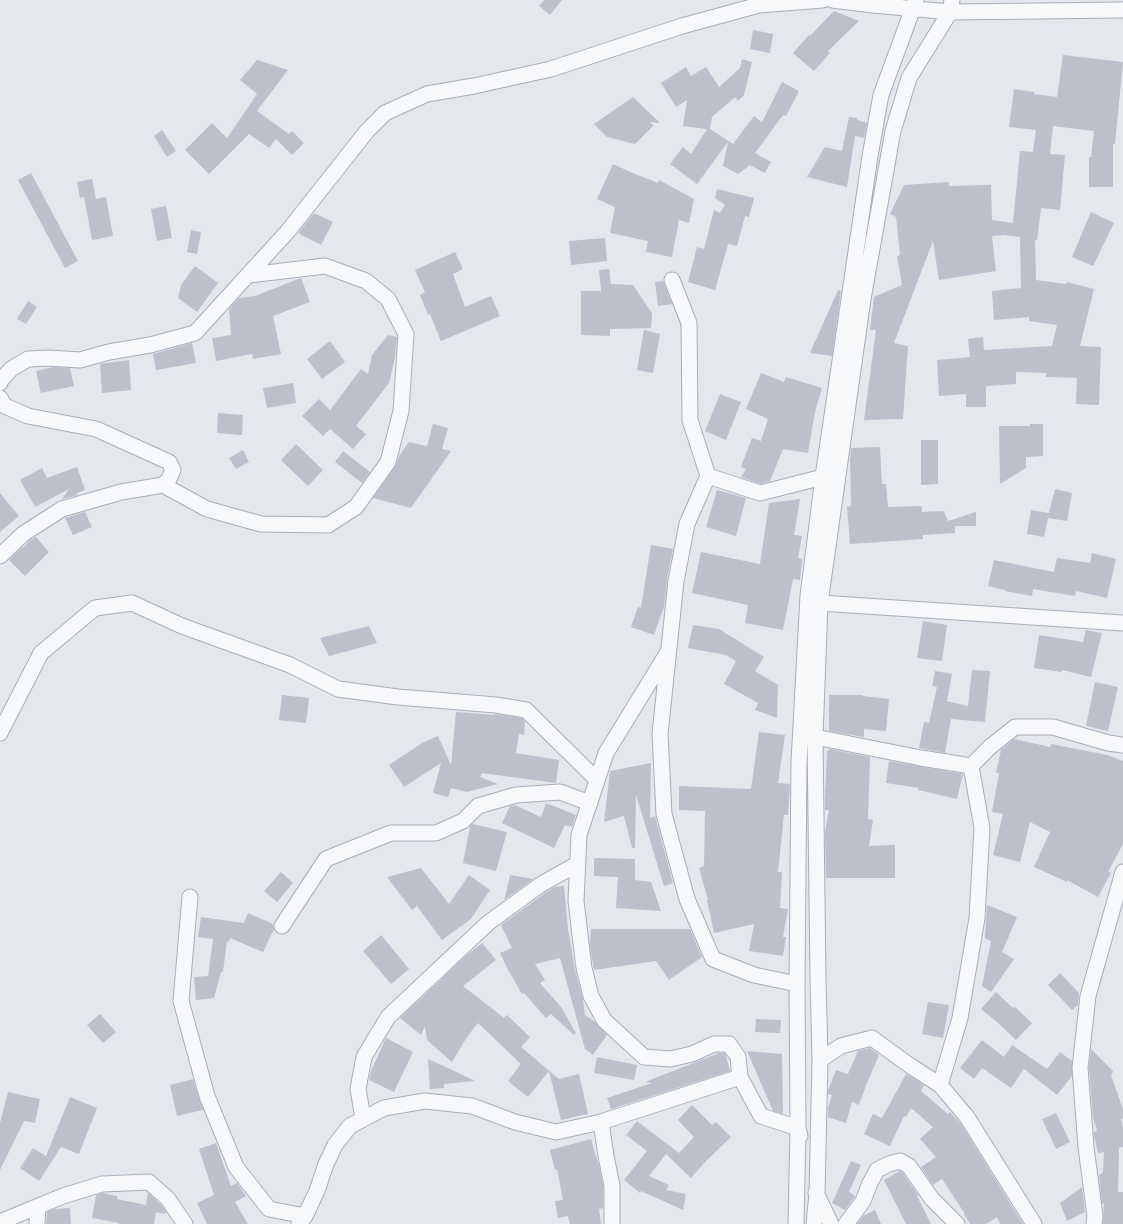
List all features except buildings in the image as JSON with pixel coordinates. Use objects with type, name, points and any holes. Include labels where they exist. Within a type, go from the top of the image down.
[{"type":"street","points":[[0,383],[11,369],[28,359],[48,358],[80,360],[109,352],[150,345],[195,333],[249,276],[288,231],[367,131],[385,113],[426,94],[474,86],[551,69],[682,26],[759,5],[823,0]]},
{"type":"street","points":[[832,0],[951,6],[1123,10]]},
{"type":"street","points":[[796,1224],[798,1128],[797,984],[799,762],[808,596],[823,477],[870,156],[884,88],[915,4]]},
{"type":"street","points":[[814,1224],[817,1194],[820,1060],[815,737],[820,603],[863,299],[893,131],[909,78],[951,6]]},
{"type":"street","points":[[163,485],[207,509],[261,524],[328,525],[356,507],[388,462],[401,411],[406,334],[388,299],[366,281],[325,266],[249,276]]},
{"type":"street","points":[[672,280],[689,323],[690,420],[708,476],[687,524],[676,581],[660,734],[664,814],[687,899],[713,959],[754,975],[797,984]]},
{"type":"street","points":[[0,398],[5,406],[28,416],[96,429],[168,462],[173,470],[169,479],[163,485],[121,492],[62,509],[22,534],[0,556]]},
{"type":"street","points":[[708,476],[760,493],[838,473]]},
{"type":"street","points":[[0,732],[41,653],[95,608],[132,603],[182,626],[290,666],[338,689],[398,697],[496,705],[526,710],[597,780]]},
{"type":"street","points":[[820,603],[1123,622]]},
{"type":"street","points":[[670,648],[606,753],[578,835],[576,901],[584,968],[591,996],[604,1020],[644,1057],[670,1059],[692,1054],[714,1044],[729,1044],[738,1057],[740,1077],[761,1116],[798,1128]]},
{"type":"street","points":[[971,766],[1016,727],[1053,727],[1108,743],[1123,745]]},
{"type":"street","points":[[815,737],[921,758],[971,766]]},
{"type":"street","points":[[940,1085],[960,1018],[977,918],[982,828],[971,766]]},
{"type":"street","points":[[282,926],[326,859],[391,833],[436,833],[463,821],[478,806],[516,795],[560,792],[590,803]]},
{"type":"street","points":[[363,1118],[358,1089],[364,1057],[388,1017],[488,923],[540,885],[577,864]]},
{"type":"street","points":[[1094,1224],[1095,1216],[1086,1147],[1080,1068],[1088,996],[1123,872]]},
{"type":"street","points":[[190,898],[181,1001],[207,1096],[236,1167],[269,1209],[302,1220],[317,1191],[334,1145],[350,1126],[384,1108],[425,1101],[472,1106],[515,1122],[556,1132],[601,1122],[740,1077]]},
{"type":"street","points":[[820,1060],[841,1046],[872,1038],[909,1066],[940,1085],[967,1117],[1034,1224]]},
{"type":"street","points":[[601,1122],[612,1186],[612,1224]]},
{"type":"street","points":[[798,1128],[817,1194],[832,1224]]},
{"type":"street","points":[[846,1224],[863,1201],[877,1170],[889,1164],[900,1162],[909,1166],[932,1198],[957,1224]]},
{"type":"street","points":[[0,1222],[63,1196],[102,1184],[149,1182],[168,1199],[179,1221]]},
{"type":"street","points":[[37,1224],[38,1207]]}]
